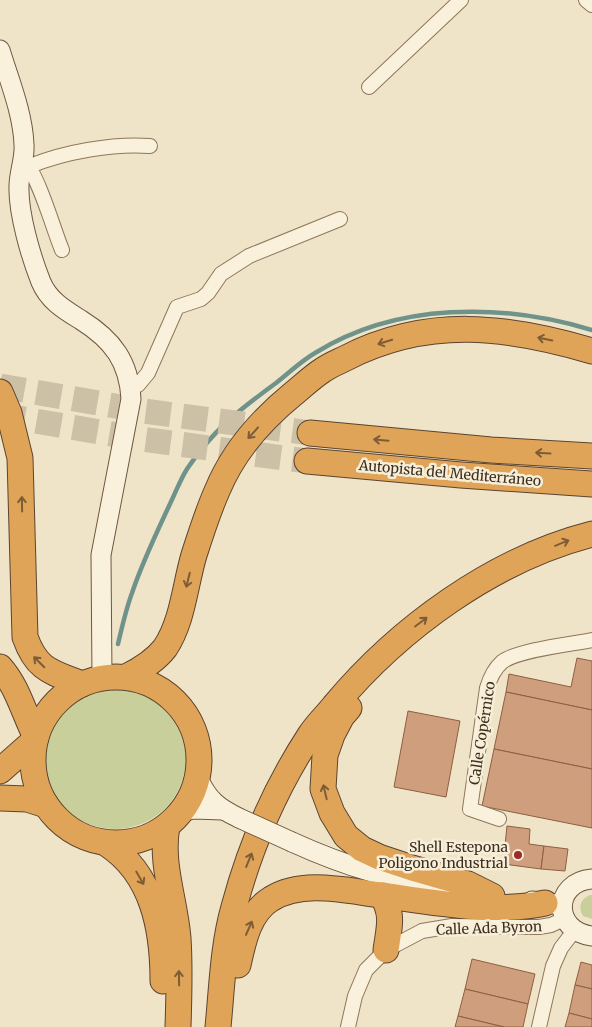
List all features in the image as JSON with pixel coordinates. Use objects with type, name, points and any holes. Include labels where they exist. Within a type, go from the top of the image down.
[{"type":"highway","points":[[161,1027],[162,967],[160,941],[152,906],[142,878],[117,850],[107,844],[80,835],[67,827],[46,805],[36,782],[33,761],[36,738],[43,720],[53,706],[67,693],[142,669],[164,649],[176,628],[194,554],[217,490],[241,447],[276,408],[323,370],[366,348],[423,332],[454,329],[506,331],[592,351]]},
{"type":"highway","points":[[0,392],[9,413],[20,458],[25,637],[34,657],[41,666],[51,672],[158,688],[178,704],[193,726],[200,752],[198,778],[190,801],[175,819],[148,837],[107,844]]},
{"type":"highway","name":"Autopista del Mediterráneo","points":[[310,433],[491,450],[592,456]]},
{"type":"highway","name":"Autopista del Mediterráneo","points":[[307,461],[461,475],[592,484]]},
{"type":"highway","points":[[218,1027],[226,947],[233,909],[244,872],[272,802],[311,734],[346,692],[383,653],[438,610],[492,575],[517,562],[567,540],[592,534]]},
{"type":"highway","points":[[383,653],[360,695],[342,716],[332,735],[325,755],[323,789],[332,813],[346,836],[362,850],[412,868],[468,884],[492,896]]},
{"type":"highway","points":[[0,667],[19,696],[36,738]]},
{"type":"highway","points":[[0,771],[36,738]]},
{"type":"highway","points":[[0,798],[27,799],[46,805]]},
{"type":"highway","points":[[175,819],[164,850],[178,938],[178,1027]]},
{"type":"highway","points":[[231,1027],[241,950],[248,928],[258,910],[270,899],[285,892],[305,888],[328,888],[518,908],[568,919]]},
{"type":"highway","points":[[382,895],[388,906],[390,917],[386,950]]},
{"type":"street","points":[[369,87],[461,0]]},
{"type":"street","points":[[586,0],[592,5]]},
{"type":"street","points":[[0,50],[19,113],[27,164],[62,250]]},
{"type":"street","points":[[27,164],[129,144],[150,146]]},
{"type":"street","points":[[27,164],[18,185],[29,246],[41,284],[62,309],[100,334],[116,350],[127,374],[130,386],[131,400],[101,555],[103,680]]},
{"type":"street","points":[[130,386],[138,385],[148,372],[177,307],[201,299],[208,293],[221,274],[249,256],[340,219]]},
{"type":"street","name":"Calle Copérnico","points":[[499,819],[470,809],[487,688],[491,675],[502,662],[520,654],[592,640]]},
{"type":"street","points":[[198,778],[207,796],[231,814],[338,862],[406,882],[492,896],[568,919]]},
{"type":"street","points":[[175,819],[196,809],[231,814]]},
{"type":"street","points":[[539,1027],[553,966],[561,948],[568,919],[564,896],[575,883],[592,878]]},
{"type":"street","name":"Calle Ada Byron","points":[[348,1027],[355,996],[366,970],[386,950],[422,931],[452,926],[538,927],[568,919]]},
{"type":"green space","points":[[115,687],[129,688],[142,693],[154,699],[165,708],[174,719],[180,731],[185,744],[185,772],[180,785],[174,797],[165,808],[154,817],[142,823],[129,828],[115,829],[101,828],[88,823],[76,817],[65,808],[56,797],[50,785],[45,772],[44,758],[45,744],[50,731],[56,719],[65,708],[76,699],[88,693],[101,688]]},
{"type":"green space","points":[[592,895],[592,919],[583,916],[581,909],[582,901]]},
{"type":"building","points":[[577,658],[592,661],[592,710],[506,692],[509,674],[571,687]]},
{"type":"building","points":[[506,692],[592,710],[592,769],[494,749]]},
{"type":"building","points":[[408,711],[460,721],[446,797],[394,787]]},
{"type":"building","points":[[494,749],[592,769],[592,828],[482,806]]},
{"type":"building","points":[[507,826],[530,829],[529,844],[544,846],[541,869],[503,864]]},
{"type":"building","points":[[544,846],[568,849],[565,871],[541,869]]},
{"type":"building","points":[[472,959],[535,974],[528,1004],[465,989]]},
{"type":"building","points":[[581,962],[592,965],[592,989],[575,985]]},
{"type":"building","points":[[575,985],[592,989],[592,1019],[569,1013]]},
{"type":"building","points":[[465,989],[528,1004],[523,1027],[504,1027],[458,1016]]},
{"type":"building","points":[[569,1013],[592,1019],[592,1027],[565,1027]]},
{"type":"building","points":[[458,1016],[504,1027],[455,1027]]},
{"type":"waterway","points":[[118,644],[128,605],[140,571],[187,469],[207,443],[227,422],[310,356],[347,336],[380,324],[415,316],[451,312],[522,315],[558,321],[592,330]]},
{"type":"tunnel","points":[[0,386],[144,411],[310,433]]},
{"type":"tunnel","points":[[0,415],[141,439],[307,461]]},
{"type":"place","name":"Shell Estepona Poligono Industrial","points":[[518,855]]}]
